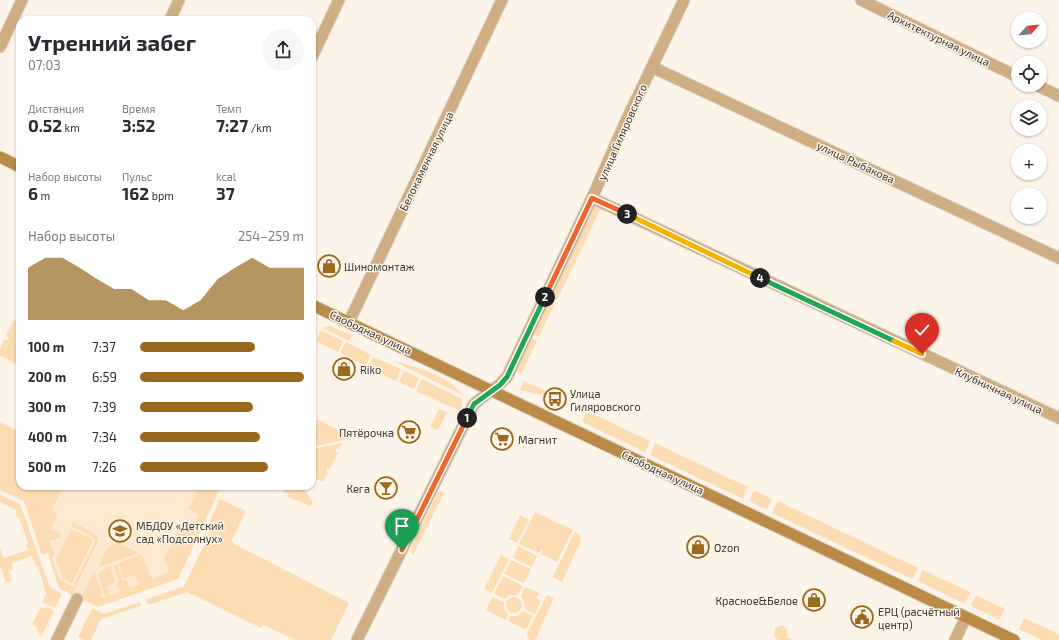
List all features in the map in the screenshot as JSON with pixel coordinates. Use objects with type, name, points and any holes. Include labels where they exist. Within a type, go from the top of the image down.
[{"type":"main road","points":[[0,157],[16,165]]},
{"type":"main road","name":"Свободная улица","points":[[316,307],[1014,640]]},
{"type":"street","points":[[0,47],[22,0]]},
{"type":"street","points":[[172,16],[179,0]]},
{"type":"street","points":[[316,49],[339,0]]},
{"type":"street","name":"Белокаменная улица","points":[[349,322],[502,0]]},
{"type":"street","name":"улица Гиляровского","points":[[357,640],[474,404],[500,385],[507,377],[684,0]]},
{"type":"street","name":"Архитектурная улица","points":[[861,0],[1011,74]]},
{"type":"street","name":"улица Рыбакова","points":[[652,66],[1059,258]]},
{"type":"street","points":[[1047,90],[1059,96]]},
{"type":"street","name":"Клубничная улица","points":[[592,198],[1059,418]]},
{"type":"street","points":[[57,640],[77,599]]},
{"type":"street","points":[[955,640],[966,617]]},
{"type":"shaded area","points":[[602,206],[557,300],[548,295],[593,207]]},
{"type":"shaded area","points":[[547,299],[555,303],[539,337],[530,333]]},
{"type":"shaded area","points":[[14,320],[16,321],[16,364],[0,356],[0,349],[4,340],[7,340],[9,337],[6,335]]},
{"type":"shaded area","points":[[329,326],[352,335],[349,341],[322,328]]},
{"type":"shaded area","points":[[321,330],[343,341],[338,352],[316,341]]},
{"type":"shaded area","points":[[528,336],[537,341],[521,374],[512,369]]},
{"type":"shaded area","points":[[346,342],[371,355],[366,366],[340,353]]},
{"type":"shaded area","points":[[373,357],[401,369],[396,381],[368,367]]},
{"type":"shaded area","points":[[393,361],[410,365],[440,377],[449,382],[461,394]]},
{"type":"shaded area","points":[[404,371],[419,378],[414,389],[399,382]]},
{"type":"shaded area","points":[[422,379],[462,399],[460,411],[416,391]]},
{"type":"shaded area","points":[[524,381],[548,392],[546,396],[520,390]]},
{"type":"shaded area","points":[[439,409],[447,412],[438,431],[430,427]]},
{"type":"shaded area","points":[[587,411],[650,441],[645,452],[582,422]]},
{"type":"shaded area","points":[[317,419],[347,434],[344,440],[316,446]]},
{"type":"shaded area","points":[[0,422],[16,430],[16,490],[61,490],[52,510],[58,514],[51,529],[61,534],[59,538],[49,541],[55,554],[52,559],[60,580],[73,587],[95,542],[93,537],[71,526],[73,522],[94,533],[98,538],[97,544],[72,595],[59,588],[48,553],[42,555],[24,501],[0,490]]},
{"type":"shaded area","points":[[343,443],[339,449],[337,448],[335,452],[338,453],[330,469],[327,468],[326,471],[328,473],[323,482],[316,479],[316,448]]},
{"type":"shaded area","points":[[655,443],[748,487],[743,499],[650,455]]},
{"type":"shaded area","name":"МБДОУ «Детский сад «Подсолнух»","points":[[41,490],[219,490],[178,579],[98,607],[59,588],[32,508]]},
{"type":"shaded area","points":[[198,490],[219,490],[178,579],[98,607],[80,599],[94,572],[102,593],[100,594],[101,598],[105,597],[98,573],[110,566],[116,582],[107,586],[110,595],[120,592],[117,584],[119,583],[113,565],[117,564],[123,581],[127,580],[130,588],[139,585],[135,575],[124,579],[118,563],[142,554],[152,579],[169,572],[164,559],[180,526],[190,532],[199,514],[188,509]]},
{"type":"shaded area","points":[[305,490],[313,503],[309,506],[288,497],[289,494],[283,491]]},
{"type":"shaded area","points":[[754,490],[772,499],[767,510],[749,501]]},
{"type":"shaded area","points":[[441,491],[444,493],[413,555],[411,552],[412,546],[438,492]]},
{"type":"shaded area","points":[[0,495],[20,504],[50,587],[62,594],[55,608],[42,602],[46,594],[38,566],[36,566],[32,556],[12,563],[13,570],[9,571],[12,581],[6,583],[0,566],[0,548],[4,558],[28,550],[26,544],[28,543],[19,517],[17,518],[17,511],[0,502]]},
{"type":"shaded area","points":[[220,499],[246,511],[231,542],[349,603],[331,640],[296,640],[263,625],[261,628],[187,592],[148,605],[146,600],[184,586],[214,524],[210,521]]},
{"type":"shaded area","points":[[778,501],[918,568],[912,579],[772,513]]},
{"type":"shaded area","points":[[535,512],[573,530],[557,562],[541,554],[543,551],[541,550],[539,553],[519,544]]},
{"type":"shaded area","points":[[520,515],[529,520],[517,543],[509,539]]},
{"type":"shaded area","points":[[71,529],[93,540],[72,583],[63,578],[56,559]]},
{"type":"shaded area","points":[[575,531],[580,535],[581,541],[562,582],[553,577]]},
{"type":"shaded area","points":[[119,543],[139,553],[99,567],[108,548],[111,545]]},
{"type":"shaded area","points":[[518,546],[537,556],[532,567],[513,558]]},
{"type":"shaded area","points":[[501,555],[509,559],[492,593],[484,589]]},
{"type":"shaded area","points":[[511,560],[531,569],[524,583],[504,574]]},
{"type":"shaded area","points":[[923,570],[970,592],[965,604],[918,581]]},
{"type":"shaded area","points":[[503,576],[523,586],[518,595],[510,595],[505,599],[494,594]]},
{"type":"shaded area","points":[[525,587],[539,593],[536,598],[541,601],[535,614],[525,609],[524,601],[521,596]]},
{"type":"shaded area","points":[[547,595],[554,598],[535,640],[529,640],[527,635],[528,631]]},
{"type":"shaded area","points":[[976,595],[1005,609],[999,620],[971,606]]},
{"type":"shaded area","points":[[493,597],[504,602],[504,609],[508,615],[506,620],[486,610]]},
{"type":"shaded area","points":[[511,597],[517,597],[522,602],[520,611],[517,613],[511,613],[506,608],[506,602]]},
{"type":"shaded area","points":[[140,602],[141,606],[101,619],[91,640],[84,640],[78,637],[92,608],[104,614]]},
{"type":"shaded area","points":[[41,607],[46,609],[47,607],[54,611],[42,636],[39,635],[37,627],[32,624]]},
{"type":"shaded area","points":[[523,611],[533,616],[526,630],[508,621],[510,616],[518,616]]},
{"type":"shaded area","points":[[1024,618],[1059,634],[1059,640],[1042,640],[1019,629]]},
{"type":"shaded area","points":[[782,625],[787,629],[787,637],[793,640],[778,640],[774,636],[775,628]]},
{"type":"place","name":"Шиномонтаж","points":[[329,266]]},
{"type":"place","name":"Riko","points":[[344,369]]},
{"type":"place","name":"Улица Гиляровского","points":[[555,399]]},
{"type":"place","name":"Пятёрочка","points":[[409,432]]},
{"type":"place","name":"Магнит","points":[[502,439]]},
{"type":"place","name":"Кега","points":[[386,488]]},
{"type":"place","name":"МБДОУ «Детский сад «Подсолнух»","points":[[120,531]]},
{"type":"place","name":"Ozon","points":[[698,547]]},
{"type":"place","name":"Красное&Белое","points":[[814,600]]},
{"type":"place","name":"ЕРЦ (расчётный центр)","points":[[862,617]]},
{"type":"route","points":[[402,550],[474,404],[500,385],[507,377],[592,198],[922,354]]}]
